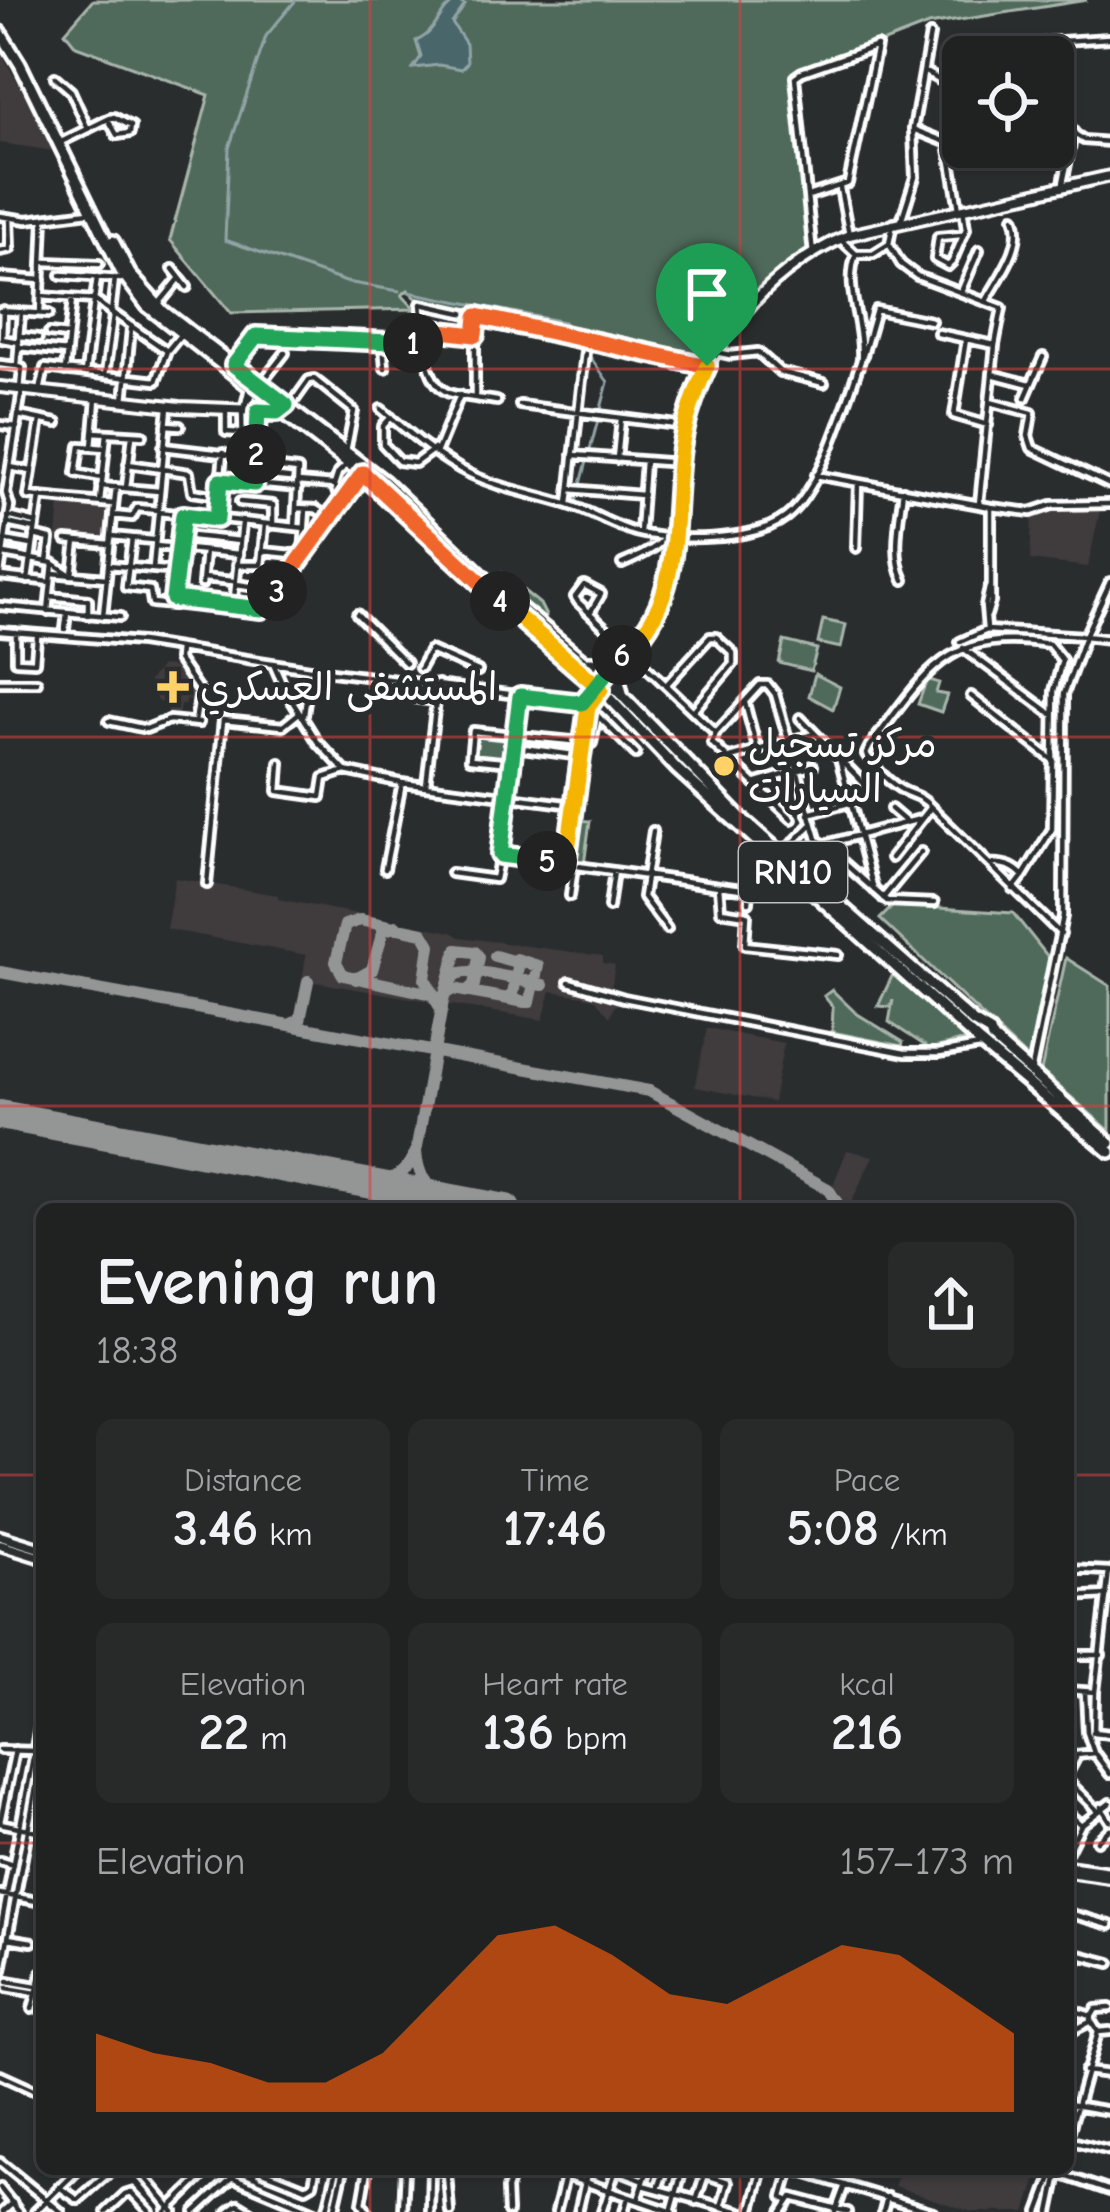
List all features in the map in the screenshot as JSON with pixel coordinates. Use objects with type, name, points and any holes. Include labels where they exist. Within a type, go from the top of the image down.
[{"type":"main road","name":"RN10","points":[[0,27],[130,274],[157,306],[256,387]]},
{"type":"main road","name":"RN10","points":[[61,142],[126,280],[147,306],[382,484],[497,589],[587,662],[677,769],[1110,1152]]},
{"type":"main road","points":[[249,410],[256,387]]},
{"type":"main road","name":"RN10","points":[[347,457],[382,484],[507,608],[624,698],[701,779],[981,1038],[1031,1073],[1110,1143]]},
{"type":"main road","points":[[587,662],[622,658],[619,681],[624,698]]},
{"type":"street","points":[[856,254],[873,254],[889,244],[915,177],[914,129],[930,35]]},
{"type":"street","points":[[1074,40],[1110,38]]},
{"type":"street","points":[[808,196],[848,183],[876,46],[797,74],[813,254]]},
{"type":"street","points":[[925,71],[942,81]]},
{"type":"street","points":[[55,77],[71,91],[88,129]]},
{"type":"street","points":[[61,142],[108,118]]},
{"type":"street","points":[[914,129],[948,143],[966,229],[950,266],[935,260],[938,238],[961,235]]},
{"type":"street","points":[[1074,132],[1110,142]]},
{"type":"street","points":[[1062,188],[1067,152],[1076,135]]},
{"type":"street","points":[[566,864],[585,705],[664,597],[685,426],[707,366],[751,306],[813,254],[844,237],[1110,176]]},
{"type":"street","points":[[840,188],[844,237],[856,254],[850,278],[861,360]]},
{"type":"street","points":[[0,216],[44,218],[92,212]]},
{"type":"street","points":[[986,301],[1011,256],[1018,227],[1014,217]]},
{"type":"street","points":[[0,250],[9,249],[9,218]]},
{"type":"street","points":[[40,313],[44,218]]},
{"type":"street","points":[[0,232],[9,231]]},
{"type":"street","points":[[44,232],[55,232]]},
{"type":"street","points":[[889,244],[908,271],[1002,308],[994,345],[979,504]]},
{"type":"street","points":[[43,248],[56,248]]},
{"type":"street","points":[[961,292],[979,250]]},
{"type":"street","points":[[43,262],[99,264]]},
{"type":"street","points":[[173,269],[188,287]]},
{"type":"street","points":[[0,277],[118,278],[105,375]]},
{"type":"street","points":[[85,373],[97,278]]},
{"type":"street","points":[[157,306],[180,278]]},
{"type":"street","points":[[41,296],[94,300],[167,351]]},
{"type":"street","points":[[65,371],[73,297]]},
{"type":"street","points":[[497,401],[439,386],[430,370],[422,304],[707,366]]},
{"type":"street","points":[[50,314],[2,310],[2,339],[67,352]]},
{"type":"street","points":[[381,409],[453,464],[525,496],[568,504],[640,533],[669,538],[748,532],[790,513],[816,475],[870,341],[876,310],[931,321]]},
{"type":"street","points":[[16,366],[21,312]]},
{"type":"street","points":[[475,397],[477,316]]},
{"type":"street","points":[[124,401],[132,326]]},
{"type":"street","points":[[424,329],[475,335]]},
{"type":"street","points":[[50,332],[69,335]]},
{"type":"street","points":[[938,333],[994,345]]},
{"type":"street","points":[[40,391],[45,368],[153,381],[181,334]]},
{"type":"street","points":[[234,365],[261,334],[426,343]]},
{"type":"street","points":[[19,342],[38,338]]},
{"type":"street","points":[[966,339],[954,417],[988,425]]},
{"type":"street","points":[[568,504],[587,341]]},
{"type":"street","points":[[383,343],[385,368]]},
{"type":"street","points":[[53,369],[56,351]]},
{"type":"street","points":[[716,352],[730,356],[758,352],[781,372],[824,383]]},
{"type":"street","points":[[256,387],[285,353]]},
{"type":"street","points":[[1025,398],[1043,357]]},
{"type":"street","points":[[0,364],[22,368],[17,427],[3,493],[8,519],[0,575],[51,582]]},
{"type":"street","points":[[992,374],[1030,384]]},
{"type":"street","points":[[0,387],[249,410],[285,408],[314,379],[354,411],[347,457],[334,485],[340,505]]},
{"type":"street","points":[[391,417],[383,426],[383,444],[399,460],[415,463],[435,450],[460,395]]},
{"type":"street","points":[[92,447],[96,397]]},
{"type":"street","points":[[989,402],[1033,412],[1028,436],[1032,448],[1110,485]]},
{"type":"street","points":[[520,405],[685,426]]},
{"type":"street","points":[[153,568],[168,406]]},
{"type":"street","points":[[226,409],[226,432],[241,434]]},
{"type":"street","points":[[249,410],[241,434],[243,452],[256,461],[297,470],[295,527]]},
{"type":"street","points":[[249,410],[256,449],[254,484]]},
{"type":"street","points":[[18,415],[57,423]]},
{"type":"street","points":[[617,459],[621,419]]},
{"type":"street","points":[[40,420],[30,496],[114,504]]},
{"type":"street","points":[[0,425],[17,427]]},
{"type":"street","points":[[166,425],[180,426]]},
{"type":"street","points":[[93,431],[143,435]]},
{"type":"street","points":[[100,502],[107,433]]},
{"type":"street","points":[[126,488],[132,435]]},
{"type":"street","points":[[105,448],[79,447],[76,475],[116,487],[159,491]]},
{"type":"street","points":[[164,447],[223,453],[256,449]]},
{"type":"street","points":[[217,519],[223,453]]},
{"type":"street","points":[[573,455],[680,463]]},
{"type":"street","points":[[640,533],[645,461]]},
{"type":"street","points":[[0,462],[31,471]]},
{"type":"street","points":[[128,464],[191,474],[194,493],[219,496]]},
{"type":"street","points":[[131,538],[126,587],[150,590],[152,603],[265,607],[275,601],[278,590],[363,473]]},
{"type":"street","points":[[816,475],[1031,512],[1052,505],[1110,504]]},
{"type":"street","points":[[220,481],[334,485]]},
{"type":"street","points":[[237,566],[260,566],[273,505],[240,504],[242,483]]},
{"type":"street","points":[[856,548],[858,483]]},
{"type":"street","points":[[103,616],[116,487]]},
{"type":"street","points":[[569,489],[642,495]]},
{"type":"street","points":[[903,490],[898,567],[904,580]]},
{"type":"street","points":[[28,580],[40,497]]},
{"type":"street","points":[[987,630],[991,507]]},
{"type":"street","points":[[113,515],[132,518],[137,508],[305,528]]},
{"type":"street","points":[[296,508],[316,508],[331,518]]},
{"type":"street","points":[[303,555],[306,509]]},
{"type":"street","points":[[173,602],[183,515]]},
{"type":"street","points":[[8,519],[50,539],[48,611]]},
{"type":"street","points":[[233,607],[242,522]]},
{"type":"street","points":[[182,535],[240,541]]},
{"type":"street","points":[[66,540],[131,538],[239,554]]},
{"type":"street","points":[[622,564],[669,538]]},
{"type":"street","points":[[71,575],[76,541]]},
{"type":"street","points":[[3,543],[32,545]]},
{"type":"street","points":[[205,550],[202,581],[278,590]]},
{"type":"street","points":[[262,551],[303,555]]},
{"type":"street","points":[[2,554],[50,563],[71,575]]},
{"type":"street","points":[[108,565],[177,571]]},
{"type":"street","points":[[52,573],[106,578]]},
{"type":"street","points":[[1031,1073],[1063,920],[1062,706],[1067,680],[1110,582]]},
{"type":"street","points":[[591,611],[601,594],[584,585],[576,599],[591,611],[622,658],[666,686],[716,733]]},
{"type":"street","points":[[50,596],[88,600],[88,615]]},
{"type":"street","points":[[65,629],[66,597]]},
{"type":"street","points":[[0,606],[120,617]]},
{"type":"street","points":[[357,614],[406,663]]},
{"type":"street","points":[[1061,935],[921,794],[896,786],[868,758],[867,751],[928,672],[987,630],[1110,639]]},
{"type":"street","points":[[0,631],[179,648],[585,705]]},
{"type":"street","points":[[16,632],[16,661],[34,662],[37,635]]},
{"type":"street","points":[[666,686],[710,637],[716,637],[733,653],[733,664],[693,711]]},
{"type":"street","points":[[961,645],[993,639],[1049,644],[1062,659],[1053,715],[1052,830],[1013,889]]},
{"type":"street","points":[[961,645],[1053,715]]},
{"type":"street","points":[[110,721],[146,729],[169,720],[197,723],[200,692],[178,660],[179,648]]},
{"type":"street","points":[[420,668],[430,650],[478,671]]},
{"type":"street","points":[[273,662],[317,741],[345,771]]},
{"type":"street","points":[[207,884],[223,720],[283,726],[301,716],[316,670]]},
{"type":"street","points":[[397,680],[414,698],[436,701]]},
{"type":"street","points":[[0,682],[37,682]]},
{"type":"street","points":[[427,785],[438,684]]},
{"type":"street","points":[[792,820],[712,743],[760,686],[768,685],[775,694],[811,825],[822,845],[883,898],[934,903]]},
{"type":"street","points":[[451,873],[495,879],[520,696]]},
{"type":"street","points":[[971,696],[1054,761]]},
{"type":"street","points":[[745,704],[757,748]]},
{"type":"street","points":[[512,763],[470,759],[473,731],[592,743],[598,716],[636,754]]},
{"type":"street","points":[[800,718],[870,790]]},
{"type":"street","points":[[727,758],[815,734]]},
{"type":"street","points":[[514,747],[581,756]]},
{"type":"street","points":[[839,758],[874,890]]},
{"type":"street","points":[[280,764],[278,791],[322,797],[324,778],[345,771],[574,805]]},
{"type":"street","points":[[754,784],[813,766]]},
{"type":"street","points":[[385,869],[403,783]]},
{"type":"street","points":[[808,814],[851,802]]},
{"type":"street","points":[[892,858],[931,807]]},
{"type":"street","points":[[891,808],[905,821]]},
{"type":"street","points":[[822,845],[920,819]]},
{"type":"street","points":[[782,854],[811,825]]},
{"type":"street","points":[[653,832],[644,897],[667,929]]},
{"type":"street","points":[[883,898],[920,852]]},
{"type":"street","points":[[500,855],[750,890],[749,902]]},
{"type":"street","points":[[987,864],[1013,867],[1023,876]]},
{"type":"street","points":[[570,896],[574,865]]},
{"type":"street","points":[[609,907],[614,871]]},
{"type":"street","points":[[719,886],[721,911],[747,915],[745,945],[838,955]]},
{"type":"street","points":[[1045,919],[1063,920]]},
{"type":"street","points":[[569,982],[647,1003],[905,1053],[961,1049],[981,1038]]},
{"type":"street","points":[[961,1049],[969,1039],[981,1038]]},
{"type":"street","points":[[0,1540],[36,1552]]},
{"type":"street","points":[[1074,1569],[1109,1570],[1107,1628],[1091,1732]]},
{"type":"street","points":[[1074,1596],[1107,1595]]},
{"type":"street","points":[[1074,1655],[1110,1660]]},
{"type":"street","points":[[1074,1691],[1095,1692]]},
{"type":"street","points":[[1085,1692],[1094,1753]]},
{"type":"street","points":[[1091,1732],[1110,1734]]},
{"type":"street","points":[[0,1750],[36,1752]]},
{"type":"street","points":[[15,1750],[0,1822],[36,1830]]},
{"type":"street","points":[[1074,1756],[1094,1753],[1106,1759],[1110,1774]]},
{"type":"street","points":[[0,1931],[36,1769]]},
{"type":"street","points":[[1074,1783],[1110,1825],[1097,1841]]},
{"type":"street","points":[[1074,1839],[1081,1826],[1110,1803]]},
{"type":"street","points":[[1074,1819],[1081,1826]]},
{"type":"street","points":[[7,1984],[1,1970],[8,1937],[8,1895],[24,1827]]},
{"type":"street","points":[[0,1862],[13,1865]]},
{"type":"street","points":[[1074,1870],[1110,1875]]},
{"type":"street","points":[[1074,1915],[1110,1924]]},
{"type":"street","points":[[8,1937],[32,1942]]},
{"type":"street","points":[[1074,1954],[1110,1964]]},
{"type":"street","points":[[1074,1968],[1078,1955]]},
{"type":"street","points":[[7,1984],[36,1990]]},
{"type":"street","points":[[0,1994],[7,1984]]},
{"type":"street","points":[[32,2009],[36,2000]]},
{"type":"street","points":[[1074,2028],[1099,2007],[1109,2005]]},
{"type":"street","points":[[1074,2012],[1090,2019],[1098,2032],[1074,2098]]},
{"type":"street","points":[[1098,2032],[1110,2031]]},
{"type":"street","points":[[1085,2072],[1110,2074]]},
{"type":"street","points":[[0,2075],[36,2091]]},
{"type":"street","points":[[1074,2105],[1110,2111]]},
{"type":"street","points":[[1074,2140],[1110,2151]]},
{"type":"street","points":[[0,2162],[62,2212]]},
{"type":"street","points":[[35,2212],[72,2175]]},
{"type":"street","points":[[59,2187],[78,2200],[106,2175]]},
{"type":"street","points":[[143,2175],[170,2211],[206,2175]]},
{"type":"street","points":[[195,2212],[232,2175]]},
{"type":"street","points":[[235,2175],[310,2211]]},
{"type":"street","points":[[255,2188],[261,2175]]},
{"type":"street","points":[[275,2175],[306,2188],[315,2175]]},
{"type":"street","points":[[330,2212],[339,2175]]},
{"type":"street","points":[[367,2175],[362,2206],[368,2212]]},
{"type":"street","points":[[403,2212],[405,2175]]},
{"type":"street","points":[[430,2212],[433,2175]]},
{"type":"street","points":[[447,2175],[450,2212]]},
{"type":"street","points":[[508,2212],[512,2175]]},
{"type":"street","points":[[556,2212],[565,2175]]},
{"type":"street","points":[[570,2175],[653,2209],[672,2212],[684,2175]]},
{"type":"street","points":[[578,2212],[586,2175]]},
{"type":"street","points":[[602,2212],[614,2175]]},
{"type":"street","points":[[629,2175],[658,2189],[741,2212]]},
{"type":"street","points":[[638,2200],[646,2175]]},
{"type":"street","points":[[658,2189],[662,2175]]},
{"type":"street","points":[[696,2201],[705,2175]]},
{"type":"street","points":[[708,2175],[728,2182],[726,2209]]},
{"type":"street","points":[[751,2212],[761,2175]]},
{"type":"street","points":[[788,2201],[783,2197],[789,2175]]},
{"type":"street","points":[[811,2175],[933,2212]]},
{"type":"street","points":[[1039,2212],[1053,2175]]},
{"type":"street","points":[[1050,2212],[1054,2175]]},
{"type":"street","points":[[1065,2175],[1110,2191]]},
{"type":"street","points":[[836,2210],[845,2185]]},
{"type":"street","points":[[0,2188],[19,2212]]},
{"type":"street","points":[[106,2212],[131,2192],[150,2212]]},
{"type":"street","points":[[624,2212],[628,2197]]},
{"type":"street","points":[[782,2212],[792,2197],[848,2212]]},
{"type":"street","points":[[883,2212],[887,2197]]},
{"type":"street","points":[[3,2212],[13,2204]]},
{"type":"street","points":[[228,2212],[241,2204],[251,2212]]},
{"type":"shaded area","points":[[0,51],[21,88],[54,151],[0,143]]},
{"type":"shaded area","points":[[60,502],[111,507],[107,543],[57,538]]},
{"type":"shaded area","points":[[1053,507],[1100,510],[1088,567],[1030,560],[1032,515]]},
{"type":"shaded area","name":"المستشفى العسكري","points":[[161,666],[181,668],[198,693],[197,701],[186,699],[185,705],[180,704],[178,716],[170,715],[157,701],[149,681]]},
{"type":"shaded area","points":[[175,878],[278,895],[278,899],[460,937],[603,956],[603,963],[615,965],[611,990],[624,995],[624,1000],[610,1017],[594,998],[551,991],[543,1020],[302,980],[306,955],[166,929]]},
{"type":"shaded area","points":[[707,1028],[784,1043],[773,1102],[695,1087]]},
{"type":"shaded area","points":[[847,1150],[873,1156],[851,1203],[831,1190]]},
{"type":"shaded area","points":[[898,2175],[1038,2175],[1026,2212],[972,2212],[894,2186]]},
{"type":"green space","points":[[93,0],[1087,0],[928,25],[799,75],[815,251],[748,296],[703,363],[437,308],[420,302],[408,290],[402,295],[415,309],[231,313],[170,240],[209,95],[76,46],[65,32]]},
{"type":"green space","points":[[503,574],[540,604],[546,616],[542,621],[504,591]]},
{"type":"green space","points":[[823,620],[846,625],[841,648],[818,643]]},
{"type":"green space","points":[[784,641],[817,649],[811,671],[779,663]]},
{"type":"green space","points":[[815,674],[840,687],[833,709],[809,696]]},
{"type":"green space","points":[[927,679],[939,683],[936,693],[947,695],[941,712],[918,704]]},
{"type":"green space","points":[[477,737],[510,741],[508,758],[475,756]]},
{"type":"green space","points":[[577,820],[590,821],[584,865],[571,863]]},
{"type":"green space","points":[[894,905],[1013,913],[1053,963],[1030,1061],[880,919]]},
{"type":"green space","points":[[1066,958],[1110,986],[1110,1131],[1041,1071]]},
{"type":"green space","points":[[900,969],[965,1040],[930,1049],[889,1022],[893,1000],[890,1007],[878,1006],[894,972],[898,977]]},
{"type":"green space","points":[[832,990],[856,1013],[903,1042],[902,1046],[832,1032],[833,1007],[824,996]]},
{"type":"water","points":[[456,1],[465,5],[452,23],[466,44],[467,63],[461,69],[413,68],[421,57],[416,41]]},
{"type":"waterway","points":[[296,0],[266,36],[229,148],[225,240],[346,282],[399,291]]},
{"type":"waterway","points":[[409,292],[564,322],[576,338]]},
{"type":"waterway","points":[[577,499],[608,382],[583,347]]},
{"type":"taxiway","points":[[434,995],[425,979],[430,945],[423,933],[360,920],[345,925],[336,962],[343,975],[432,994],[442,1010]]},
{"type":"taxiway","points":[[356,979],[372,970],[383,931],[396,926]]},
{"type":"taxiway","points":[[467,991],[474,985],[479,957],[457,950],[445,994],[453,989],[530,1002],[538,966],[516,959]]},
{"type":"taxiway","points":[[495,956],[519,963],[513,994],[507,999]]},
{"type":"taxiway","points":[[0,972],[649,1091],[828,1189],[837,1203]]},
{"type":"taxiway","points":[[416,1152],[443,1001],[451,980],[473,972],[543,985]]},
{"type":"taxiway","points":[[289,1025],[300,1020],[308,981]]},
{"type":"taxiway","points":[[367,1183],[397,1176],[416,1152],[424,1180],[448,1198]]},
{"type":"runway","points":[[0,1115],[474,1203]]},
{"type":"place","name":"المستشفى العسكري","points":[[173,687]]},
{"type":"place","name":"مركز تسجيل السيارات","points":[[724,766]]},
{"type":"route","points":[[707,366],[477,316],[475,335],[424,329],[426,343],[258,334],[234,365],[286,405],[277,412],[258,411],[254,484],[220,481],[217,519],[183,515],[173,599],[263,608],[363,473],[507,608],[569,659],[594,682],[596,684],[601,689],[588,707],[566,864],[500,855],[520,696],[582,703],[591,691],[596,684],[602,676],[619,657],[625,655],[659,608],[672,563],[685,426],[707,366]]}]
